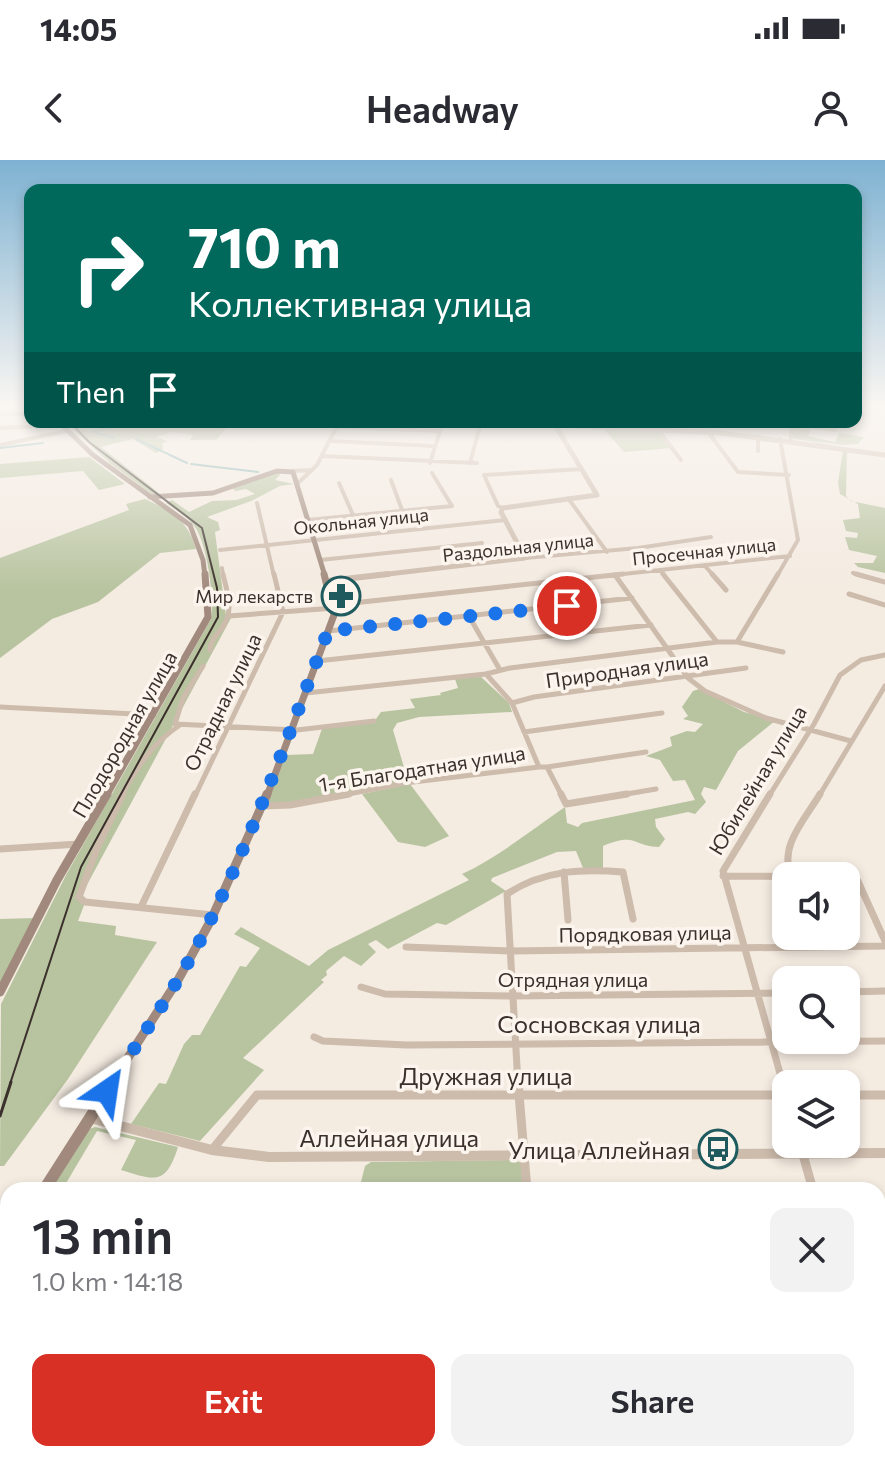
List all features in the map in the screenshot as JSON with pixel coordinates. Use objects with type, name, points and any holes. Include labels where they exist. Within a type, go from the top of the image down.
[{"type":"main road","name":"Плодородная улица","points":[[0,992],[79,844],[204,624],[209,606],[203,560],[194,530],[110,468]]},
{"type":"main road","points":[[49,1182],[178,980],[213,915],[292,730],[334,606],[292,471],[265,474],[213,493],[150,497]]},
{"type":"main road","points":[[163,504],[173,497]]},
{"type":"street","points":[[735,468],[738,472],[789,475]]},
{"type":"street","points":[[737,642],[798,540],[787,468]]},
{"type":"street","points":[[582,469],[597,495],[503,508],[498,506],[484,475],[582,469]]},
{"type":"street","points":[[292,471],[312,470]]},
{"type":"street","points":[[297,484],[312,470]]},
{"type":"street","points":[[308,520],[452,506],[432,473]]},
{"type":"street","points":[[391,480],[402,510]]},
{"type":"street","points":[[339,483],[353,515]]},
{"type":"street","points":[[568,498],[607,552]]},
{"type":"street","points":[[257,503],[283,612]]},
{"type":"street","points":[[503,508],[501,512],[525,558]]},
{"type":"street","name":"Окольная улица","points":[[220,550],[505,520]]},
{"type":"street","name":"Раздольная улица","points":[[327,581],[525,558],[607,552],[711,537]]},
{"type":"street","points":[[320,560],[482,543]]},
{"type":"street","name":"Просечная улица","points":[[229,616],[790,556]]},
{"type":"street","points":[[704,565],[726,590]]},
{"type":"street","points":[[210,650],[209,642],[229,616],[222,568]]},
{"type":"street","points":[[660,570],[717,642]]},
{"type":"street","points":[[853,573],[885,582]]},
{"type":"street","points":[[615,575],[669,647],[688,678],[701,689],[745,710],[808,731],[851,741]]},
{"type":"street","points":[[849,594],[885,605]]},
{"type":"street","points":[[328,631],[470,618],[632,598]]},
{"type":"street","name":"Отрадная улица","points":[[141,907],[283,612]]},
{"type":"street","points":[[470,618],[500,670]]},
{"type":"street","points":[[317,661],[651,625]]},
{"type":"street","points":[[306,693],[486,674],[717,642],[737,642],[783,652]]},
{"type":"street","name":"Юбилейная улица","points":[[772,1042],[723,876],[731,855],[820,715],[830,686],[847,667],[871,656],[885,655]]},
{"type":"street","points":[[177,725],[183,698],[203,666]]},
{"type":"street","name":"Природная улица","points":[[512,703],[534,697],[746,668]]},
{"type":"street","points":[[486,674],[512,703],[524,732],[566,804],[656,789]]},
{"type":"street","points":[[787,862],[790,844],[885,686]]},
{"type":"street","points":[[0,707],[154,715]]},
{"type":"street","points":[[524,732],[662,713]]},
{"type":"street","points":[[213,915],[85,902],[79,897],[105,828],[143,758],[177,725],[292,730],[374,721]]},
{"type":"street","name":"1-я Благодатная улица","points":[[262,806],[290,805],[405,783],[449,780],[646,752]]},
{"type":"street","points":[[0,849],[79,844]]},
{"type":"street","points":[[564,872],[568,920]]},
{"type":"street","points":[[526,1182],[511,996],[507,894],[525,881],[564,872],[623,872],[633,919]]},
{"type":"street","points":[[723,876],[772,875]]},
{"type":"street","points":[[860,886],[885,943]]},
{"type":"street","name":"Порядковая улица","points":[[860,944],[885,943]]},
{"type":"street","name":"Порядковая улица","points":[[406,947],[510,951],[772,947]]},
{"type":"street","name":"Отрядная улица","points":[[361,987],[385,994],[511,996],[772,993]]},
{"type":"street","points":[[860,992],[885,991]]},
{"type":"street","name":"Сосновская улица","points":[[314,1037],[323,1041],[406,1045],[772,1042]]},
{"type":"street","name":"Сосновская улица","points":[[860,1041],[885,1041]]},
{"type":"street","name":"Дружная улица","points":[[212,1150],[257,1095],[772,1095]]},
{"type":"street","points":[[860,1095],[885,1095]]},
{"type":"street","name":"Аллейная улица","points":[[90,1118],[212,1150],[269,1157],[772,1150]]},
{"type":"street","name":"Аллейная улица","points":[[860,1152],[885,1153]]},
{"type":"street","points":[[804,1158],[811,1182]]},
{"type":"green space","points":[[0,468],[103,468],[125,484],[99,490],[83,471],[0,478]]},
{"type":"green space","points":[[116,468],[127,468],[160,494],[153,495]]},
{"type":"green space","points":[[840,468],[847,468],[846,496],[849,499],[840,494]]},
{"type":"green space","points":[[277,472],[280,475],[275,480],[294,484],[280,486],[251,501],[207,517],[218,522],[220,530],[215,532],[226,616],[231,618],[82,894],[86,900],[78,921],[116,926],[115,935],[157,942],[68,1079],[4,1166],[0,1166],[1,1004],[66,875],[211,619],[209,572],[200,536],[189,520],[166,503],[172,500],[189,512],[212,501],[236,500],[255,494],[246,489],[235,491],[233,488]]},
{"type":"green space","points":[[145,499],[177,518],[193,539],[196,549],[160,553],[98,602],[52,619],[0,658],[0,558],[129,510],[126,504]]},
{"type":"green space","points":[[854,502],[885,508],[885,573],[858,567],[854,563],[873,563],[877,556],[849,550],[845,537],[857,538],[858,533],[846,531],[843,520],[860,518],[858,504]]},
{"type":"green space","points":[[480,676],[509,703],[512,712],[419,717],[397,723],[393,730],[408,781],[316,800],[267,804],[286,755],[313,754],[323,726],[376,719],[381,712],[415,708],[410,699],[441,695],[458,688],[455,679]]},
{"type":"green space","points":[[699,689],[744,712],[776,720],[738,751],[716,790],[704,787],[701,794],[706,802],[695,814],[688,812],[655,819],[656,827],[665,839],[659,847],[628,840],[603,846],[603,868],[583,868],[576,851],[557,852],[492,878],[491,881],[506,891],[446,925],[437,923],[388,949],[376,940],[368,944],[376,952],[361,966],[344,956],[326,971],[327,975],[321,980],[324,982],[243,1058],[264,1070],[200,1141],[131,1124],[159,1083],[166,1084],[184,1044],[192,1035],[200,1035],[240,966],[246,967],[260,948],[234,934],[241,927],[309,966],[328,950],[469,880],[462,874],[502,851],[565,807],[567,823],[578,827],[582,823],[695,800],[685,780],[673,781],[660,760],[646,756],[672,746],[670,737],[687,731],[695,732],[703,724],[683,719],[688,716],[682,707],[693,691]]},
{"type":"green space","points":[[410,784],[449,836],[425,847],[398,842],[362,794]]},
{"type":"green space","points":[[35,918],[0,983],[0,919]]},
{"type":"green space","points":[[95,1127],[178,1147],[164,1174],[151,1178],[121,1170],[136,1140],[97,1131],[67,1182],[53,1182],[89,1129]]},
{"type":"green space","points":[[516,1160],[521,1163],[522,1182],[361,1182],[365,1166],[371,1162]]},
{"type":"waterway","points":[[222,468],[258,472]]},
{"type":"tram line","points":[[10,1084],[81,867],[218,617],[217,588],[202,528],[123,468]]},
{"type":"tram line","points":[[0,1116],[11,1082]]},
{"type":"place","name":"Мир лекарств","points":[[341,596]]},
{"type":"place","name":"Улица Аллейная","points":[[718,1149]]},
{"type":"route","points":[[107,1091],[178,980],[211,920],[267,795],[328,631],[567,606]]}]
